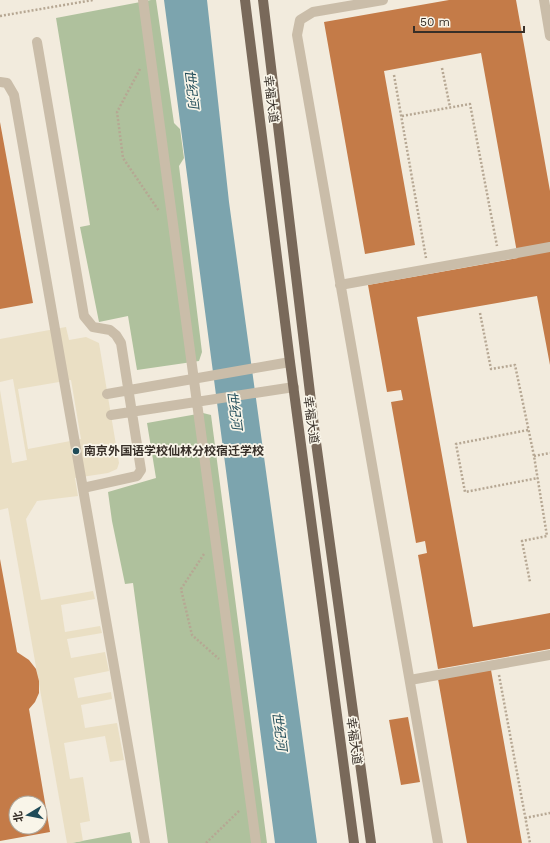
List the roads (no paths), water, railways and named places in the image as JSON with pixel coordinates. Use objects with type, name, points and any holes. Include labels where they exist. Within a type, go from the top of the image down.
[{"type":"main road","name":"幸福大道","points":[[245,0],[290,362],[354,843]]},
{"type":"main road","name":"幸福大道","points":[[263,0],[315,435],[371,843]]},
{"type":"lane","points":[[143,0],[199,378],[256,843]]},
{"type":"lane","points":[[383,0],[313,12],[300,20],[297,35],[438,843]]},
{"type":"lane","points":[[544,0],[550,36]]},
{"type":"lane","points":[[37,42],[84,316],[93,327],[110,330],[116,335],[121,343],[140,470],[137,476],[83,488]]},
{"type":"lane","points":[[0,82],[7,83],[14,95],[145,843]]},
{"type":"lane","points":[[340,285],[550,247]]},
{"type":"lane","points":[[107,394],[290,362]]},
{"type":"lane","points":[[111,414],[294,387]]},
{"type":"lane","points":[[410,680],[550,655]]},
{"type":"water","name":"世纪河","points":[[164,0],[207,0],[229,202],[317,843],[275,843]]},
{"type":"place","name":"南京外国语学校仙林分校宿迁学校","points":[[76,451]]}]
